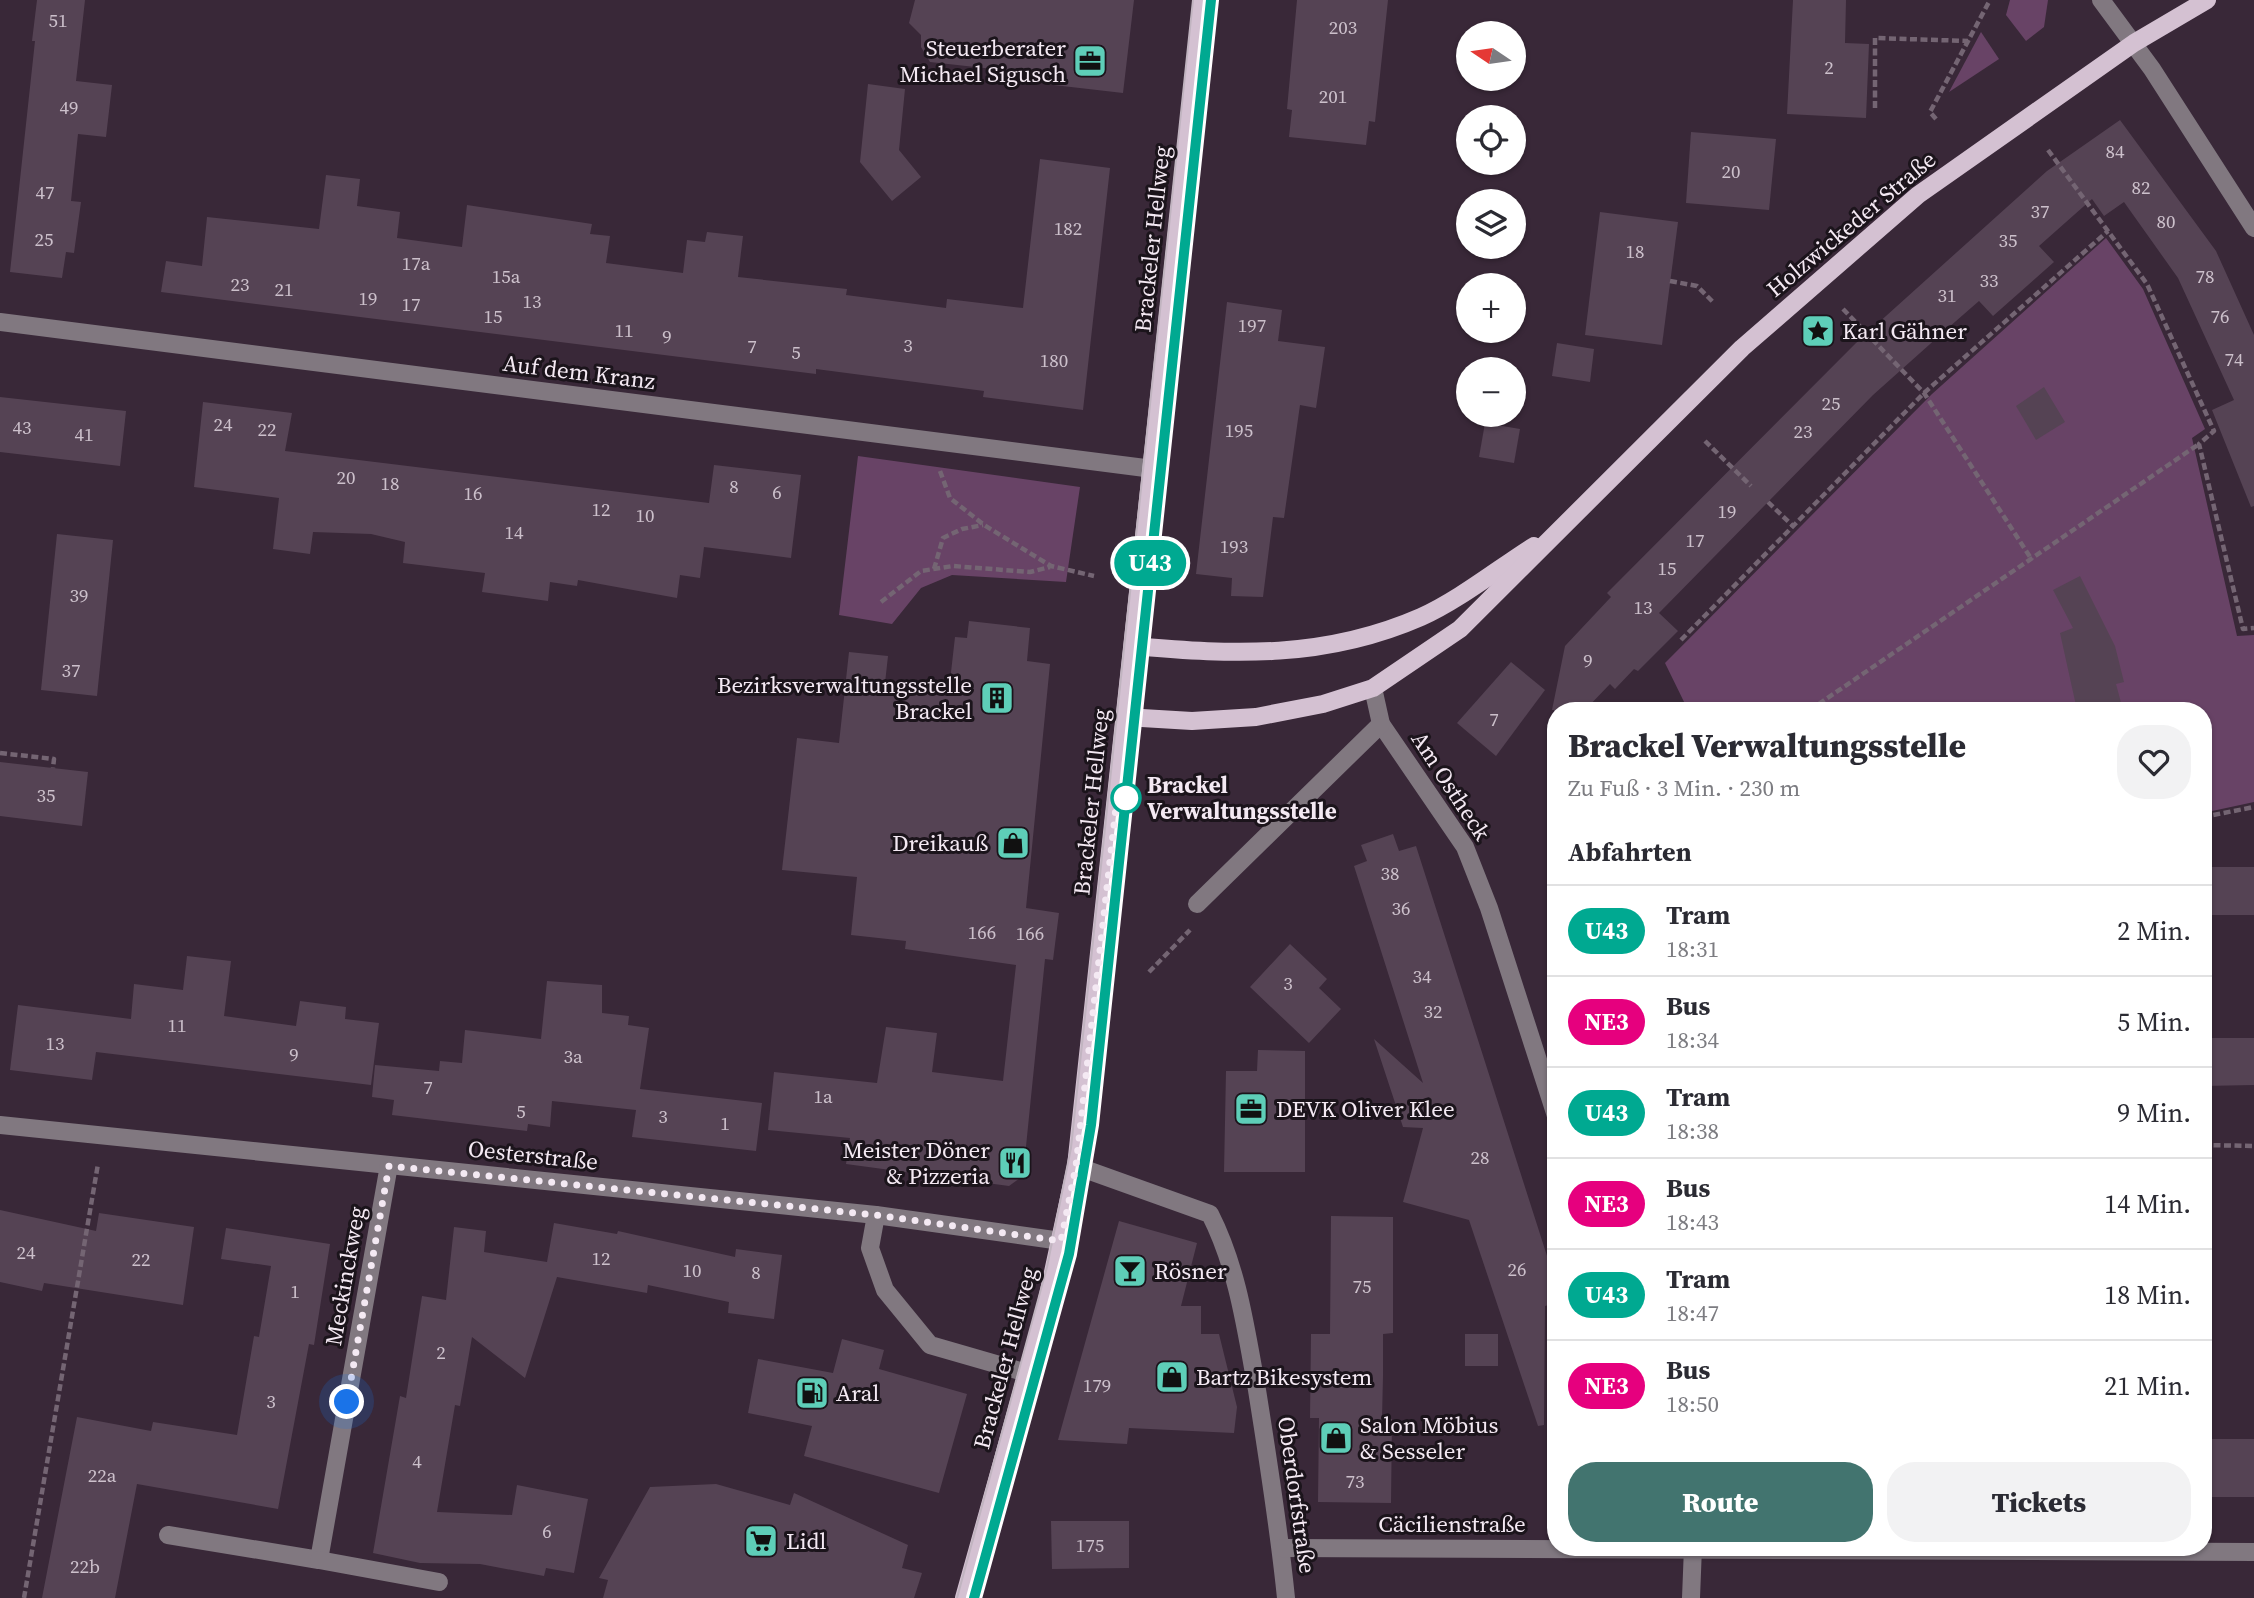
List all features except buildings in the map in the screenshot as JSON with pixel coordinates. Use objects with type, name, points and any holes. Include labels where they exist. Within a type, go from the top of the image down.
[{"type":"main road","name":"Brackeler Hellweg","points":[[964,1598],[1027,1373],[1061,1241],[1076,1166],[1202,0]]},
{"type":"main road","name":"Holzwickeder Straße","points":[[1125,717],[1192,721],[1256,717],[1323,704],[1373,688],[1460,629],[1742,348],[1918,195],[2134,43],[2207,0]]},
{"type":"main road","name":"Holzwickeder Straße","points":[[1133,646],[1246,653],[1301,651],[1359,638],[1423,616],[1561,530]]},
{"type":"street","points":[[2101,0],[2134,43],[2254,228]]},
{"type":"street","name":"Auf dem Kranz","points":[[0,322],[1153,469]]},
{"type":"street","points":[[1197,904],[1381,723],[1373,688]]},
{"type":"street","name":"Am Ostheck","points":[[1381,723],[1465,847],[1489,908],[1547,1088]]},
{"type":"street","name":"Oesterstraße","points":[[0,1125],[876,1215],[1061,1241]]},
{"type":"street","name":"Meckinckweg","points":[[319,1560],[389,1166]]},
{"type":"street","name":"Oberdorfstraße","points":[[1076,1166],[1210,1214],[1227,1247],[1245,1323],[1281,1548],[1286,1598]]},
{"type":"street","points":[[876,1215],[870,1248],[886,1290],[930,1345],[1027,1373]]},
{"type":"street","points":[[168,1535],[439,1581]]},
{"type":"street","name":"Cäcilienstraße","points":[[1281,1548],[1547,1548]]},
{"type":"street","name":"Cäcilienstraße","points":[[2212,1552],[2254,1552]]},
{"type":"street","points":[[1690,1598],[1693,1556]]},
{"type":"path","points":[[1936,118],[1930,112],[1990,0]]},
{"type":"path","points":[[1875,107],[1875,37],[1968,41]]},
{"type":"path","points":[[1822,702],[2032,560],[2214,431],[2147,284],[2049,150]]},
{"type":"path","points":[[1681,640],[1924,393],[2108,231]]},
{"type":"path","points":[[1670,281],[1697,286],[1713,302]]},
{"type":"path","points":[[1843,309],[1924,393],[2032,560]]},
{"type":"path","points":[[1705,441],[1751,486]]},
{"type":"path","points":[[933,443],[950,498],[984,525],[1051,566],[1094,576]]},
{"type":"path","points":[[2199,444],[2243,629],[2254,628]]},
{"type":"path","points":[[1768,502],[1793,526]]},
{"type":"path","points":[[934,569],[943,538],[962,528],[984,525]]},
{"type":"path","points":[[881,601],[921,571],[953,566],[1030,572],[1051,566]]},
{"type":"path","points":[[0,753],[54,759],[53,768]]},
{"type":"path","points":[[2212,815],[2254,807]]},
{"type":"path","points":[[1149,972],[1207,913],[1197,904]]},
{"type":"path","points":[[2212,1145],[2254,1146]]},
{"type":"path","points":[[24,1598],[99,1163]]},
{"type":"shaded area","points":[[2010,0],[2048,0],[2044,27],[2026,41],[2006,15]]},
{"type":"shaded area","points":[[1981,32],[1999,59],[1949,92]]},
{"type":"shaded area","points":[[2106,238],[2143,289],[2205,429],[2192,438],[2237,636],[2254,635],[2254,802],[2212,811],[2212,702],[1684,702],[1665,663],[1932,394]]},
{"type":"shaded area","points":[[858,456],[1080,487],[1066,582],[952,575],[921,588],[892,624],[839,615]]},
{"type":"tram line","points":[[957,1598],[1047,1267],[1071,1148],[1193,0]]},
{"type":"tram line","points":[[974,1598],[1069,1254],[1091,1125],[1211,0]]},
{"type":"tram line","name":"U43","points":[[974,1598],[1069,1254],[1091,1125],[1211,0]]},
{"type":"place","name":"Steuerberater Michael Sigusch","points":[[1090,61]]},
{"type":"place","name":"Karl Gähner","points":[[1818,331]]},
{"type":"place","name":"Bezirksverwaltungsstelle Brackel","points":[[997,698]]},
{"type":"place","name":"Brackel Verwaltungsstelle","points":[[1126,798]]},
{"type":"place","name":"Dreikauß","points":[[1013,843]]},
{"type":"place","name":"DEVK Oliver Klee","points":[[1251,1109]]},
{"type":"place","name":"Meister Döner & Pizzeria","points":[[1015,1163]]},
{"type":"place","name":"Rösner","points":[[1130,1271]]},
{"type":"place","name":"Bartz Bikesystem","points":[[1172,1377]]},
{"type":"place","name":"Aral","points":[[812,1393]]},
{"type":"place","name":"Salon Möbius & Sesseler","points":[[1336,1438]]},
{"type":"place","name":"Lidl","points":[[761,1541]]},
{"type":"route","points":[[347,1402],[389,1166],[876,1215],[1061,1241],[1076,1166],[1117,798],[1126,798]]}]
